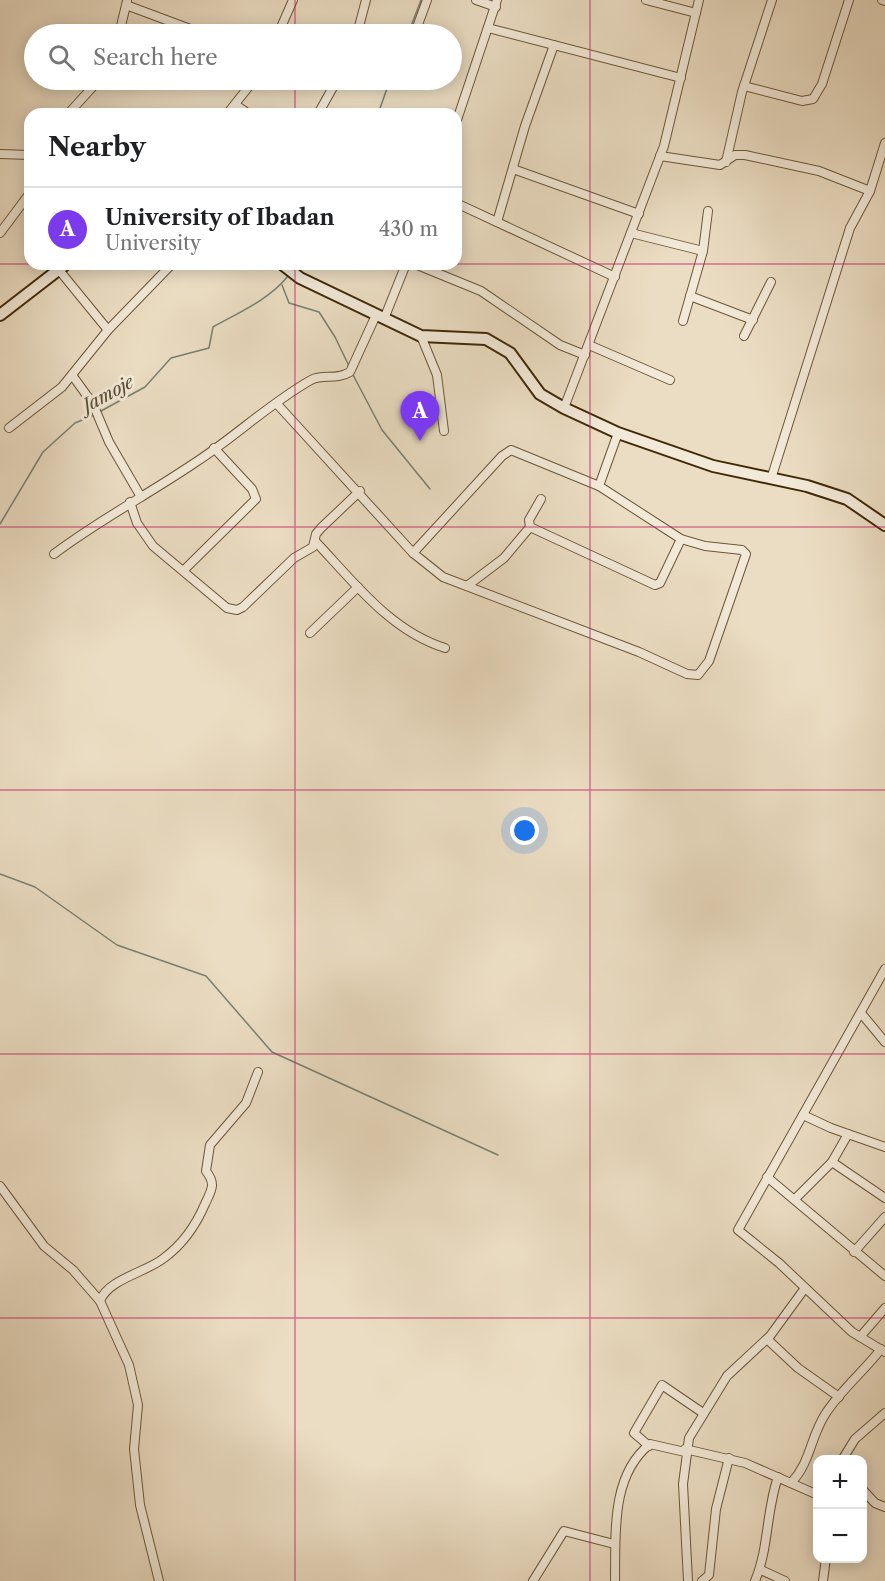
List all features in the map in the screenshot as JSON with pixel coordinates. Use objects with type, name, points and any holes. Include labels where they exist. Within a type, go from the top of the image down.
[{"type":"street","points":[[282,24],[292,0]]},
{"type":"street","points":[[360,24],[366,0]]},
{"type":"street","points":[[418,24],[427,0]]},
{"type":"street","points":[[461,108],[496,4],[476,0]]},
{"type":"street","points":[[646,0],[696,13]]},
{"type":"street","points":[[564,408],[660,156],[699,0]]},
{"type":"street","points":[[726,164],[744,86],[772,0]]},
{"type":"street","points":[[744,86],[802,101],[813,99],[822,84],[849,0]]},
{"type":"street","points":[[122,24],[127,2],[179,24]]},
{"type":"street","points":[[488,28],[681,78]]},
{"type":"street","points":[[497,222],[554,45]]},
{"type":"street","points":[[73,108],[90,90]]},
{"type":"street","points":[[233,108],[247,90]]},
{"type":"street","points":[[321,108],[331,90]]},
{"type":"street","points":[[236,105],[240,108]]},
{"type":"street","points":[[771,479],[850,228],[870,191],[885,143]]},
{"type":"street","points":[[0,154],[24,155]]},
{"type":"street","points":[[660,156],[702,163],[726,164],[735,155],[745,155],[819,171],[870,191]]},
{"type":"street","points":[[513,169],[639,214]]},
{"type":"street","points":[[0,233],[24,201]]},
{"type":"street","points":[[462,206],[615,277]]},
{"type":"street","points":[[683,321],[703,251],[708,211]]},
{"type":"street","points":[[632,233],[703,251]]},
{"type":"street","points":[[0,315],[58,270]]},
{"type":"street","points":[[64,270],[108,330]]},
{"type":"street","points":[[9,428],[51,397],[108,330],[166,270]]},
{"type":"street","points":[[289,270],[298,277],[421,336],[447,339],[475,337],[498,345],[510,353],[540,394],[618,433],[713,466],[807,486],[847,499],[885,525]]},
{"type":"street","points":[[54,554],[214,448],[313,378],[341,377],[350,372],[403,270]]},
{"type":"street","points":[[430,270],[482,291],[560,345],[585,355]]},
{"type":"street","points":[[744,336],[771,282]]},
{"type":"street","points":[[690,296],[753,320]]},
{"type":"street","points":[[421,336],[438,375],[444,431]]},
{"type":"street","points":[[589,345],[670,380]]},
{"type":"street","points":[[72,375],[93,404],[109,442],[141,497]]},
{"type":"street","points":[[277,404],[360,491],[413,553],[443,578],[696,676],[701,673],[709,661],[747,558],[742,550],[705,546],[681,539],[599,486],[511,450],[502,456],[413,553]]},
{"type":"street","points":[[599,486],[618,433]]},
{"type":"street","points":[[184,570],[255,499],[252,489],[214,448]]},
{"type":"street","points":[[130,502],[137,523],[145,537],[160,553],[184,570],[227,608],[237,610],[243,607],[294,558],[313,547],[321,528],[360,491]]},
{"type":"street","points":[[466,586],[504,558],[530,528],[529,520],[541,499]]},
{"type":"street","points":[[530,528],[655,585],[660,583],[681,539]]},
{"type":"street","points":[[315,541],[394,621],[427,643],[445,648]]},
{"type":"street","points":[[310,633],[358,586]]},
{"type":"street","points":[[790,1483],[802,1471],[810,1457],[814,1435],[839,1397],[883,1351],[860,1337],[779,1263],[739,1232],[741,1220],[885,969]]},
{"type":"street","points":[[861,1013],[885,1042]]},
{"type":"street","points":[[100,1301],[102,1295],[117,1284],[164,1258],[196,1222],[213,1188],[213,1179],[206,1171],[210,1145],[246,1103],[258,1072]]},
{"type":"street","points":[[803,1115],[885,1147]]},
{"type":"street","points":[[795,1199],[832,1162],[848,1134]]},
{"type":"street","points":[[832,1162],[885,1198]]},
{"type":"street","points":[[767,1177],[885,1276]]},
{"type":"street","points":[[0,1186],[44,1246],[73,1270],[100,1301],[129,1365],[138,1404],[134,1449],[140,1505],[159,1581]]},
{"type":"street","points":[[854,1252],[885,1217]]},
{"type":"street","points":[[688,1581],[682,1485],[685,1450],[727,1376],[767,1339],[805,1288]]},
{"type":"street","points":[[860,1337],[885,1308]]},
{"type":"street","points":[[767,1339],[798,1368],[839,1397]]},
{"type":"street","points":[[704,1413],[662,1385],[634,1433],[649,1446],[729,1458],[813,1493]]},
{"type":"street","points":[[845,1455],[855,1439],[885,1413]]},
{"type":"street","points":[[615,1581],[614,1544],[618,1497],[640,1454],[649,1446]]},
{"type":"street","points":[[702,1581],[709,1575],[716,1509],[729,1458]]},
{"type":"street","points":[[755,1581],[761,1570],[771,1498],[778,1477]]},
{"type":"street","points":[[867,1494],[876,1503],[885,1507]]},
{"type":"street","points":[[532,1581],[564,1531],[614,1544]]},
{"type":"street","points":[[823,1581],[825,1563]]},
{"type":"street","points":[[761,1570],[785,1581]]},
{"type":"waterway","name":"Jamoje","points":[[412,24],[421,0]]},
{"type":"waterway","name":"Jamoje","points":[[380,108],[386,90]]},
{"type":"waterway","name":"Jamoje","points":[[101,411],[145,387],[171,358],[209,348],[213,327],[263,299],[288,276]]},
{"type":"waterway","points":[[282,285],[289,303],[319,312],[335,337],[349,366]]},
{"type":"waterway","points":[[352,373],[382,430],[430,489]]},
{"type":"waterway","name":"Jamoje","points":[[0,524],[43,452],[75,423],[94,415]]},
{"type":"waterway","points":[[0,874],[35,887],[117,945],[206,976],[272,1052],[498,1155]]},
{"type":"place","name":"University of Ibadan","points":[[420,441]]}]
